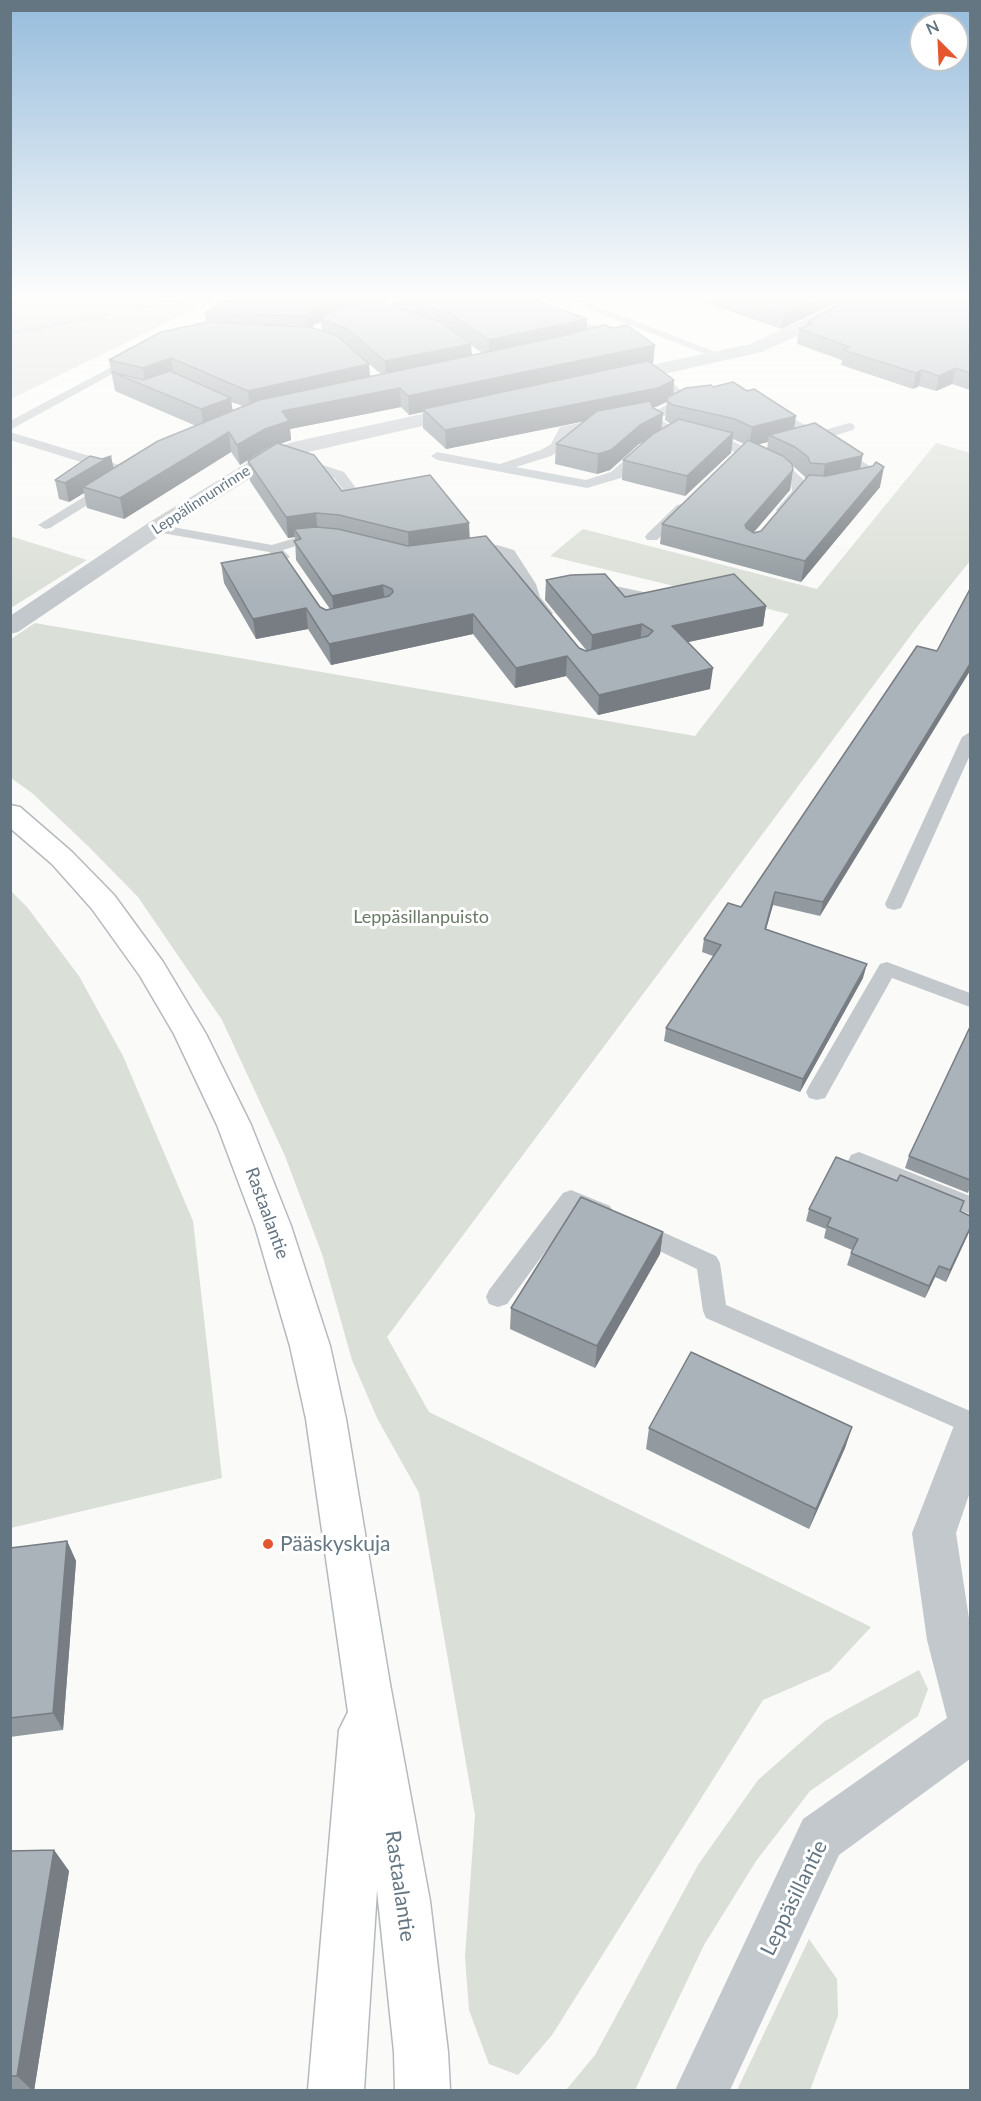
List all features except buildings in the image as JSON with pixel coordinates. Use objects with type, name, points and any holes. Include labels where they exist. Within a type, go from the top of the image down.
[{"type":"main road","name":"Rastaalantie","points":[[10,813],[62,858],[103,902],[152,970],[190,1034],[234,1125],[273,1226],[310,1346],[326,1419],[367,1684],[404,1901],[421,2052],[423,2091]]},
{"type":"main road","name":"Rastaalantie","points":[[336,2091],[367,1684]]},
{"type":"street","name":"Leppälinnunrinne","points":[[10,627],[156,528],[275,454],[293,448],[487,406]]},
{"type":"street","points":[[970,1436],[934,1533],[950,1640],[970,1717]]},
{"type":"street","name":"Leppäsillantie","points":[[702,2091],[821,1837],[970,1730]]},
{"type":"lane","points":[[10,426],[62,398]]},
{"type":"lane","points":[[637,415],[660,412],[685,400],[684,398]]},
{"type":"lane","points":[[681,402],[699,401]]},
{"type":"lane","points":[[759,404],[817,436],[869,472],[864,481],[843,485]]},
{"type":"lane","points":[[660,412],[656,416],[657,422],[666,429],[700,436],[747,452],[786,471],[798,482],[804,489],[772,523]]},
{"type":"lane","points":[[499,467],[546,453],[556,446],[564,430],[615,419]]},
{"type":"lane","points":[[796,442],[849,427]]},
{"type":"lane","points":[[437,456],[587,484],[616,475],[645,449],[674,432]]},
{"type":"lane","points":[[10,436],[131,473]]},
{"type":"lane","points":[[733,462],[747,452],[772,448]]},
{"type":"lane","points":[[275,454],[339,475],[351,491],[365,497]]},
{"type":"lane","points":[[45,525],[143,465]]},
{"type":"lane","points":[[652,537],[693,499]]},
{"type":"lane","points":[[156,528],[273,549],[285,558],[291,567]]},
{"type":"lane","points":[[273,549],[295,542],[340,542]]},
{"type":"lane","points":[[453,553],[482,548],[497,549],[509,554],[529,584],[533,598],[553,623]]},
{"type":"lane","points":[[529,584],[550,589]]},
{"type":"lane","points":[[574,588],[601,587],[648,597],[659,603]]},
{"type":"lane","points":[[894,904],[970,737]]},
{"type":"lane","points":[[816,1092],[887,969],[970,1000]]},
{"type":"lane","points":[[859,1161],[970,1205]]},
{"type":"lane","points":[[498,1297],[571,1199],[708,1263],[715,1311],[970,1423]]},
{"type":"green space","name":"Leppäsillanpuisto","points":[[936,443],[970,453],[970,561],[920,623],[387,1337],[429,1412],[871,1627],[830,1671],[763,1700],[552,2035],[518,2075],[489,2064],[469,2010],[465,1957],[475,1815],[419,1493],[377,1418],[352,1360],[322,1254],[285,1156],[222,1020],[138,897],[32,793],[11,778],[11,639],[35,623],[695,736],[789,614],[550,556],[583,529],[817,589]]},
{"type":"green space","points":[[10,536],[74,556],[87,560],[11,608]]},
{"type":"green space","points":[[11,891],[27,907],[79,976],[123,1056],[193,1221],[222,1478],[11,1528]]},
{"type":"green space","points":[[919,1670],[928,1689],[918,1716],[810,1791],[756,1861],[704,1945],[635,2090],[566,2090],[595,2055],[698,1865],[758,1780],[825,1721]]},
{"type":"green space","points":[[809,1939],[837,1979],[838,2016],[810,2090],[737,2090]]},
{"type":"place","name":"Pääskyskuja","points":[[268,1544]]}]
